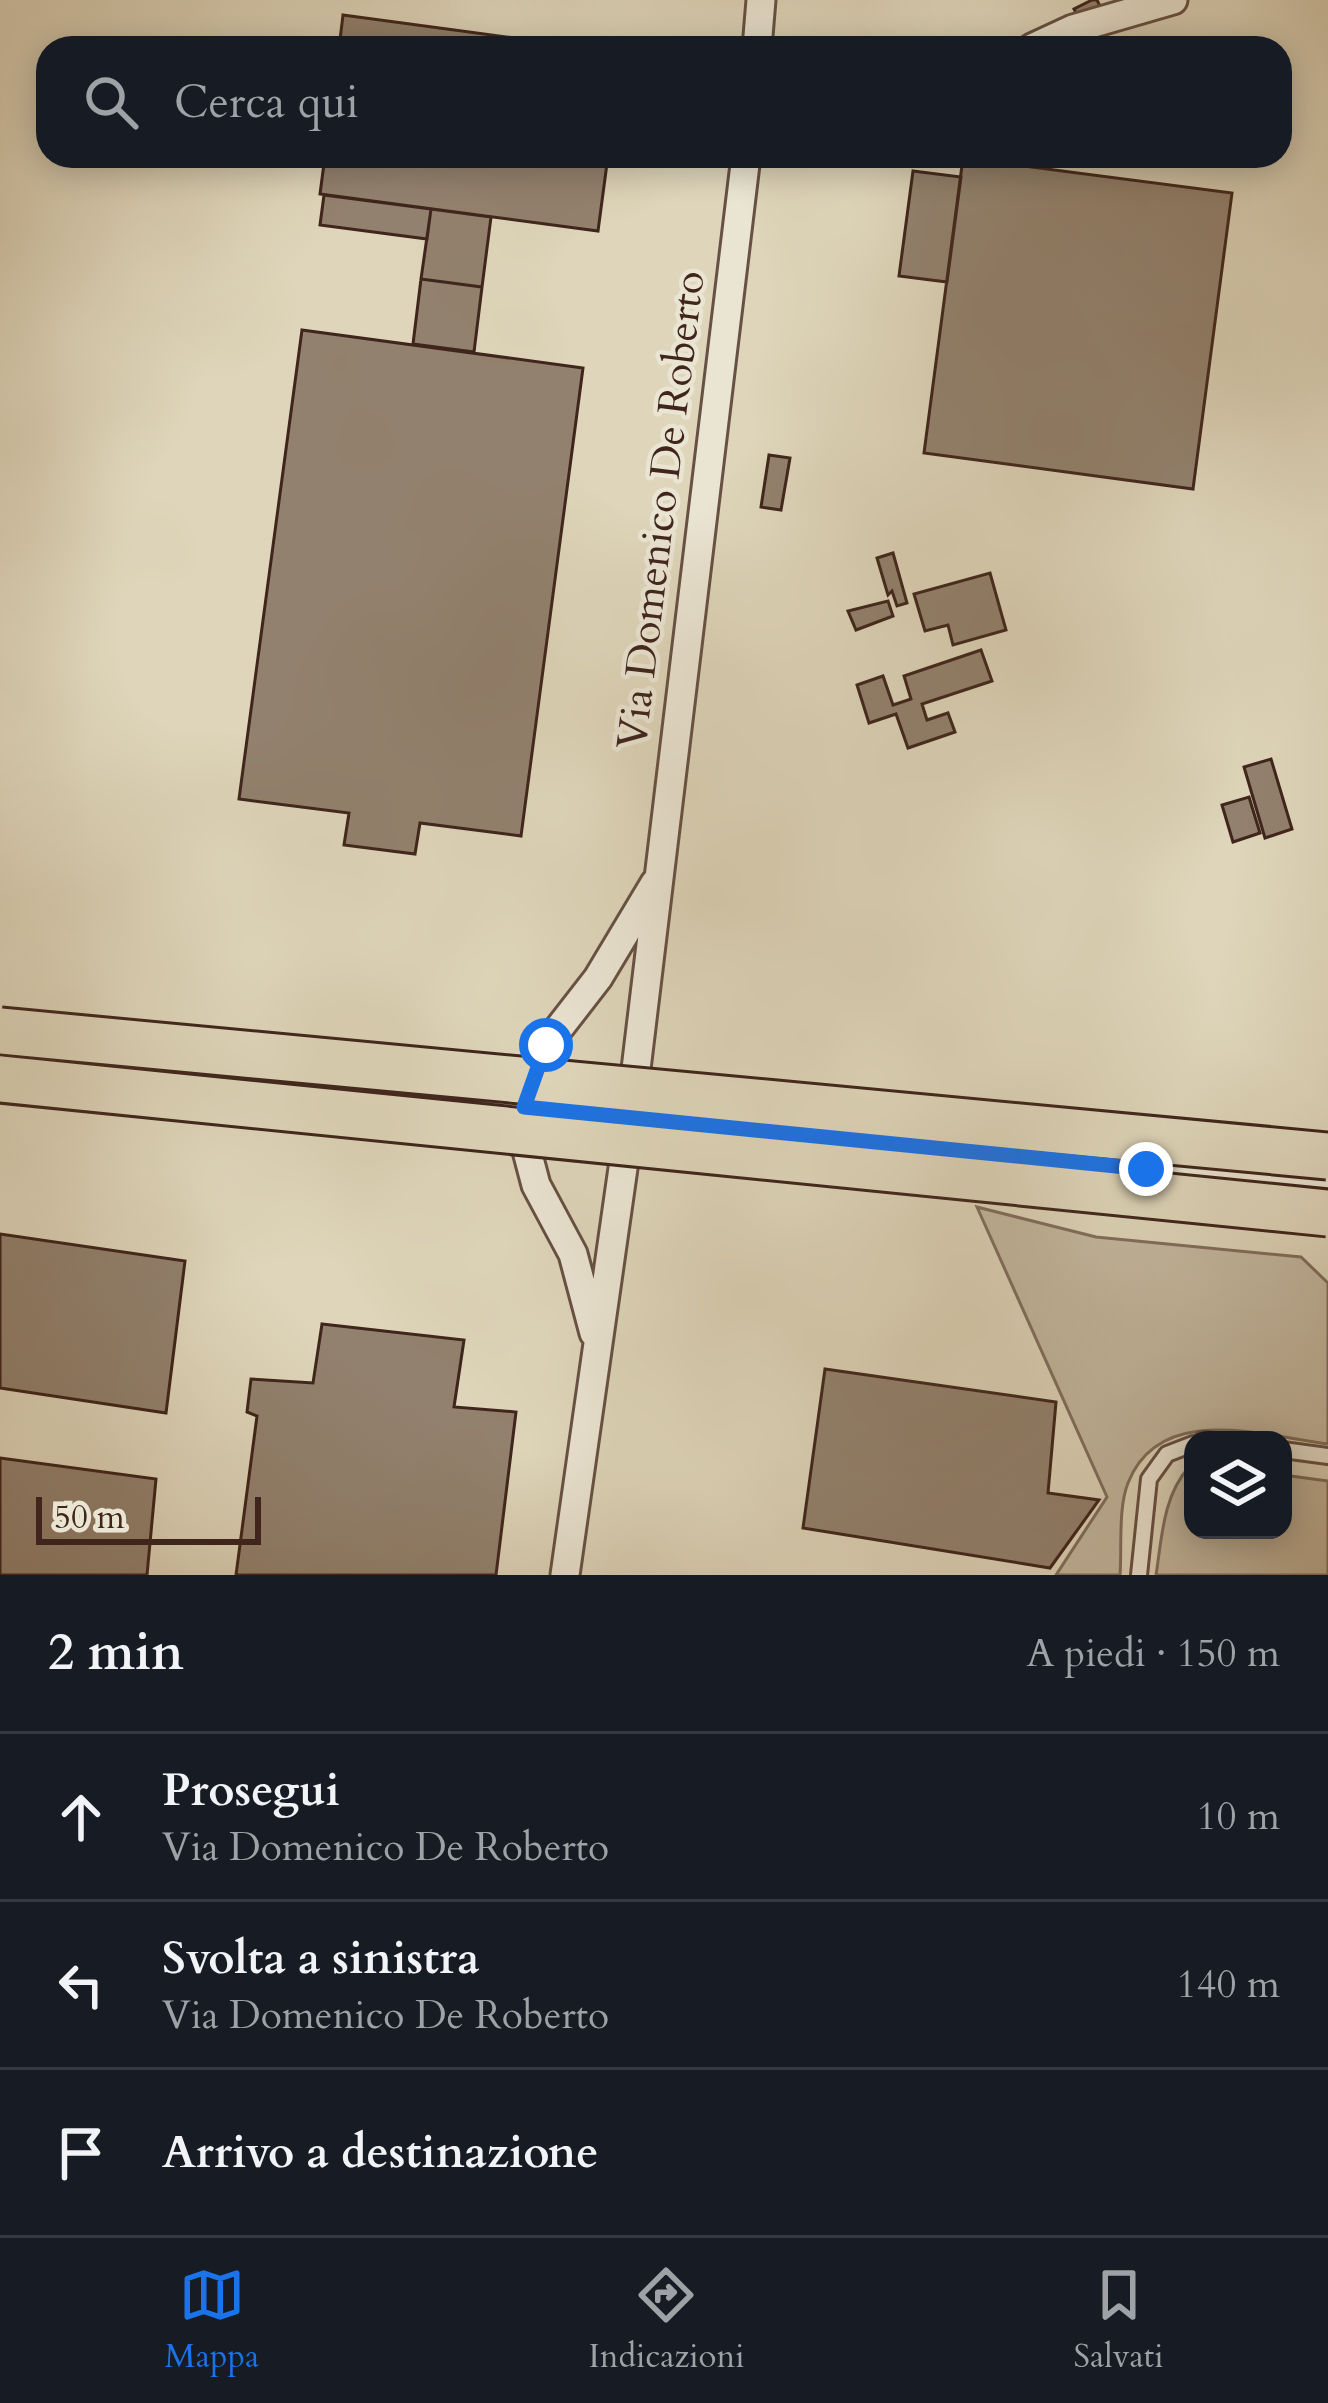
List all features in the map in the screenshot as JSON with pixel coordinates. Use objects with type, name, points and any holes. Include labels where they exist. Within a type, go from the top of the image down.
[{"type":"highway","points":[[0,1031],[1328,1156]]},
{"type":"highway","points":[[0,1079],[1328,1213]]},
{"type":"street","points":[[758,36],[761,0]]},
{"type":"street","points":[[1057,36],[1173,0]]},
{"type":"street","name":"Via Domenico De Roberto","points":[[566,1575],[630,1119],[745,168]]},
{"type":"street","name":"Via Domenico De Roberto","points":[[598,1348],[573,1254],[536,1185],[526,1151],[524,1107],[546,1045],[598,978],[660,874]]},
{"type":"street","points":[[0,1052],[1328,1188]]},
{"type":"lane","points":[[1139,1575],[1149,1479],[1167,1454],[1184,1447]]},
{"type":"lane","points":[[1292,1451],[1328,1456]]},
{"type":"shaded area","points":[[977,1207],[1096,1237],[1301,1257],[1328,1283],[1328,1444],[1292,1438],[1292,1431],[1184,1431],[1143,1458],[1128,1483],[1120,1575],[1056,1575],[1107,1497]]},
{"type":"shaded area","points":[[1184,1473],[1184,1539],[1292,1539],[1292,1476],[1328,1481],[1328,1575],[1156,1575],[1162,1532]]},
{"type":"building","points":[[1092,0],[1100,6],[1078,17],[1074,9]]},
{"type":"building","points":[[343,15],[500,36],[340,36]]},
{"type":"building","points":[[323,168],[606,168],[598,231],[320,194]]},
{"type":"building","points":[[962,168],[1040,168],[1232,193],[1193,489],[924,453]]},
{"type":"building","points":[[913,171],[961,177],[947,282],[899,276]]},
{"type":"building","points":[[324,195],[431,209],[427,239],[320,225]]},
{"type":"building","points":[[431,209],[491,217],[482,287],[421,279]]},
{"type":"building","points":[[421,279],[482,287],[474,352],[413,344]]},
{"type":"building","points":[[302,330],[583,368],[521,836],[420,823],[415,854],[344,845],[349,813],[239,799]]},
{"type":"building","points":[[769,455],[790,458],[781,510],[761,507]]},
{"type":"building","points":[[893,553],[907,603],[897,606],[892,591],[888,595],[877,558]]},
{"type":"building","points":[[990,573],[1006,630],[953,645],[948,625],[925,631],[914,594]]},
{"type":"building","points":[[888,601],[893,616],[856,630],[848,611]]},
{"type":"building","points":[[981,650],[992,681],[922,704],[927,720],[948,713],[955,732],[908,748],[896,714],[869,723],[857,685],[883,676],[893,705],[911,699],[904,676]]},
{"type":"building","points":[[1271,759],[1292,829],[1265,838],[1244,767]]},
{"type":"building","points":[[1249,797],[1260,833],[1233,842],[1222,805]]},
{"type":"building","points":[[0,1234],[185,1261],[166,1413],[0,1388]]},
{"type":"building","points":[[322,1324],[464,1340],[454,1407],[516,1412],[496,1575],[236,1575],[257,1416],[247,1412],[251,1379],[313,1383]]},
{"type":"building","points":[[825,1369],[1056,1402],[1048,1493],[1099,1500],[1050,1568],[803,1528]]},
{"type":"building","points":[[0,1458],[156,1479],[147,1575],[0,1575]]},
{"type":"route","points":[[546,1045],[524,1107],[1146,1169]]}]
